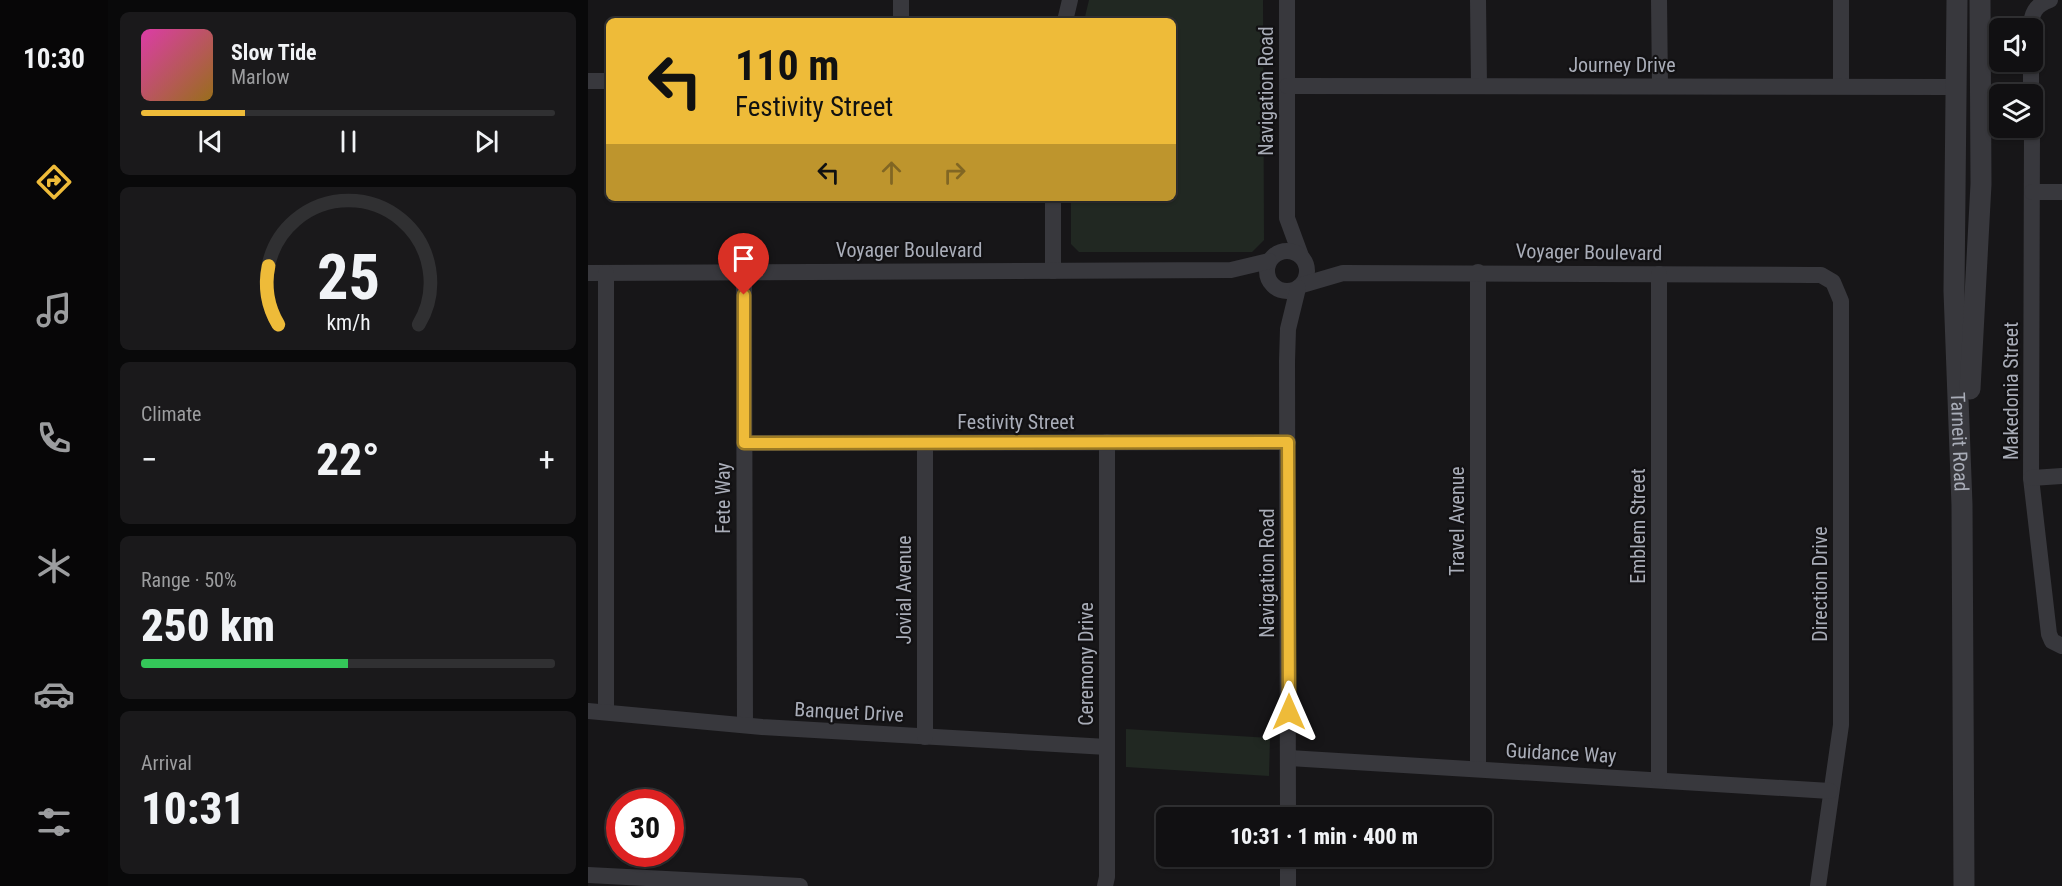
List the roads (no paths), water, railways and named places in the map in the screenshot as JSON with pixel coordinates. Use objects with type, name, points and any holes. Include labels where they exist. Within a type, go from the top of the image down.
[{"type":"street","points":[[901,0],[901,18]]},
{"type":"street","points":[[1066,18],[1070,0]]},
{"type":"street","name":"Navigation Road","points":[[1271,259],[1287,218],[1287,0]]},
{"type":"street","points":[[1478,0],[1479,86]]},
{"type":"street","points":[[1659,0],[1660,86]]},
{"type":"street","points":[[1841,0],[1841,86]]},
{"type":"street","name":"Tarneit Road","points":[[1958,0],[1954,291],[1961,481],[1964,886]]},
{"type":"street","points":[[1956,87],[1969,82],[1973,73],[1972,0]]},
{"type":"street","points":[[1961,481],[1966,450],[1971,377],[1981,184],[1980,0]]},
{"type":"street","points":[[2033,18],[2034,12],[2042,2],[2050,0]]},
{"type":"street","points":[[588,81],[606,81]]},
{"type":"street","name":"Journey Drive","points":[[1287,86],[1956,87]]},
{"type":"street","points":[[1956,87],[1968,91],[1980,117]]},
{"type":"street","name":"Makedonia Street","points":[[2031,138],[2031,478],[2049,634],[2052,641],[2062,646]]},
{"type":"street","points":[[2032,192],[2062,192]]},
{"type":"street","points":[[1053,201],[1053,271]]},
{"type":"street","name":"Navigation Road","points":[[1287,218],[1303,258]]},
{"type":"street","points":[[1287,250],[1303,258],[1308,275],[1300,286],[1284,291],[1274,287],[1268,277],[1271,259],[1287,250]]},
{"type":"street","name":"Voyager Boulevard","points":[[1303,258],[1343,273]]},
{"type":"street","name":"Voyager Boulevard","points":[[588,273],[1231,270],[1271,259]]},
{"type":"street","name":"Voyager Boulevard","points":[[1231,270],[1274,287]]},
{"type":"street","name":"Fete Way","points":[[744,271],[745,725]]},
{"type":"street","name":"Travel Avenue","points":[[1478,272],[1478,769]]},
{"type":"street","points":[[606,273],[606,712]]},
{"type":"street","name":"Voyager Boulevard","points":[[1300,286],[1343,273],[1821,275],[1833,282]]},
{"type":"street","name":"Emblem Street","points":[[1659,274],[1659,779]]},
{"type":"street","name":"Direction Drive","points":[[1818,886],[1841,725],[1841,301],[1833,282]]},
{"type":"street","name":"Navigation Road","points":[[1288,807],[1288,329],[1300,286]]},
{"type":"street","name":"Navigation Road","points":[[1274,287],[1288,329]]},
{"type":"street","name":"Ceremony Drive","points":[[1105,886],[1107,877],[1107,442]]},
{"type":"street","name":"Festivity Street","points":[[744,443],[1288,442]]},
{"type":"street","name":"Jovial Avenue","points":[[925,443],[925,737]]},
{"type":"street","points":[[2031,478],[2062,476]]},
{"type":"street","name":"Banquet Drive","points":[[588,711],[745,725],[1107,747]]},
{"type":"street","name":"Guidance Way","points":[[1289,758],[1830,791]]},
{"type":"street","points":[[1288,867],[1288,886]]},
{"type":"street","points":[[588,875],[800,886]]}]
